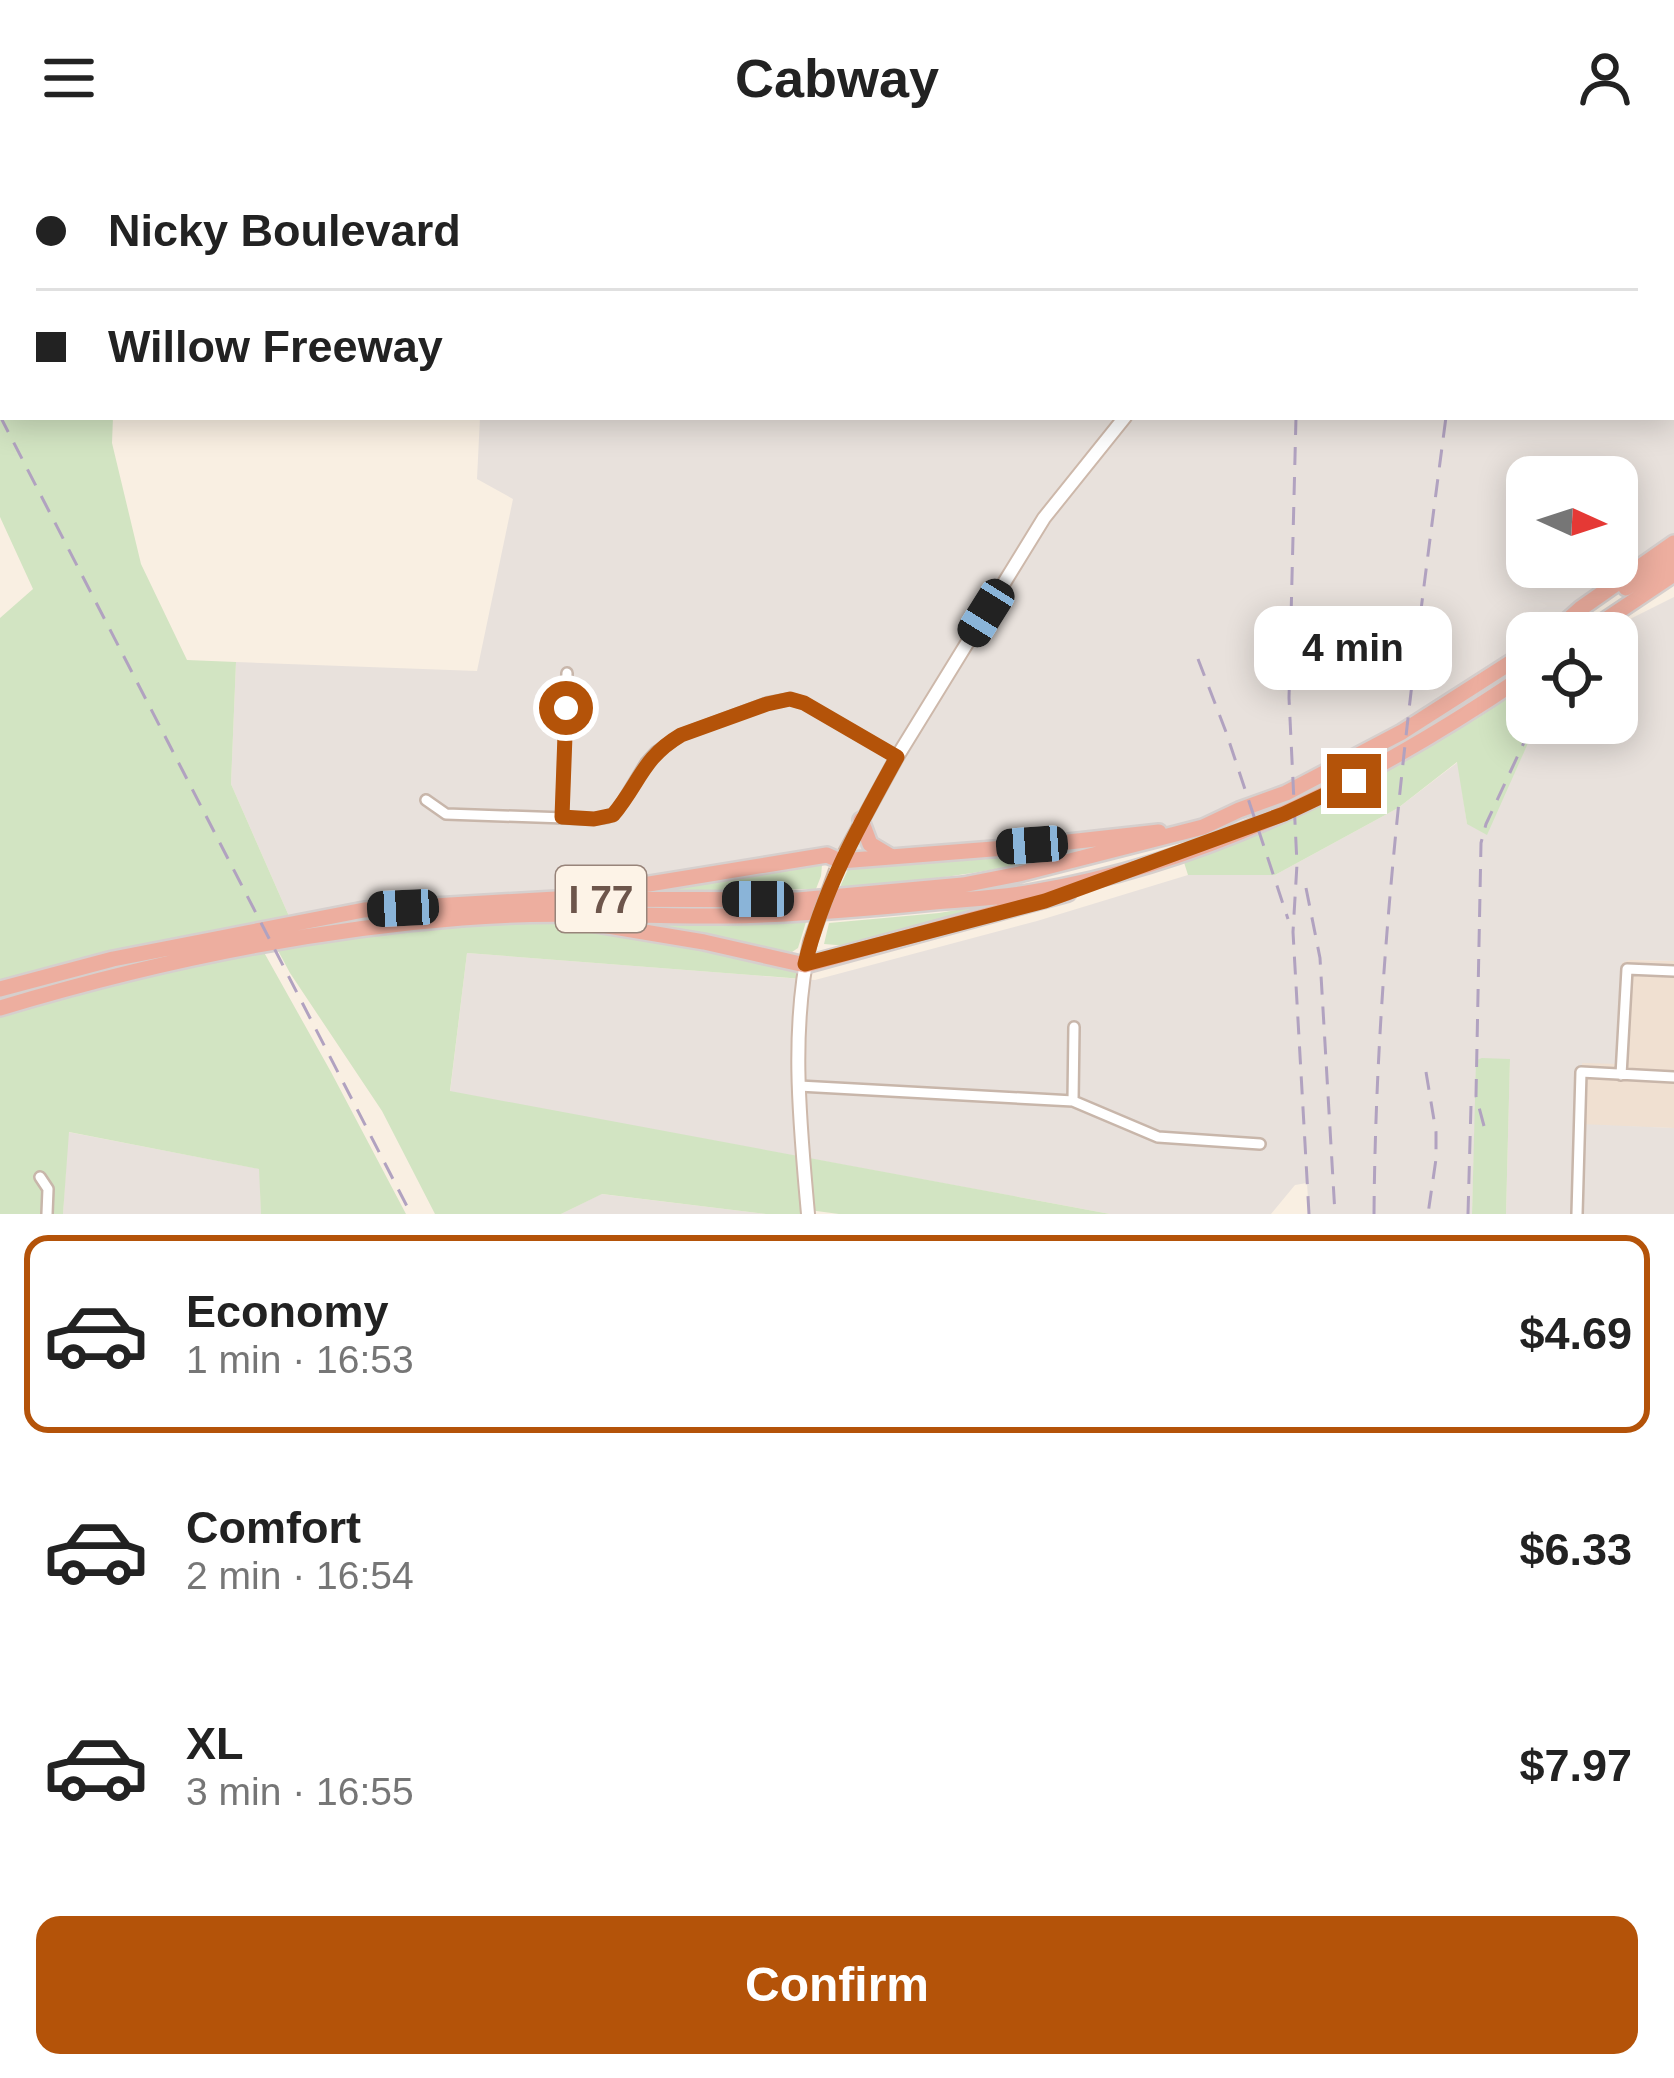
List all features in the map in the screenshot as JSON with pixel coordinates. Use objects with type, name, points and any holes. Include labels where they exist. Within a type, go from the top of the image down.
[{"type":"highway","points":[[1577,612],[1674,543]]},
{"type":"highway","points":[[1587,612],[1674,558]]},
{"type":"highway","points":[[1617,612],[1674,574]]},
{"type":"highway","name":"I 77","points":[[0,989],[113,959],[364,910],[556,899],[798,900],[963,886],[1203,827],[1286,794],[1402,732],[1506,665]]},
{"type":"highway","name":"I 77","points":[[0,1008],[229,951],[364,927],[466,918],[732,916],[878,908],[1032,892],[1137,868],[1284,814],[1354,781],[1506,688]]},
{"type":"highway","points":[[861,820],[871,844],[890,856]]},
{"type":"highway","points":[[556,899],[826,855],[838,865],[1203,827]]},
{"type":"highway","points":[[546,916],[805,964],[1045,901],[1137,868]]},
{"type":"street","points":[[808,1214],[799,1018],[810,942],[838,865],[897,757],[1044,518],[1123,420]]},
{"type":"street","points":[[562,817],[567,674]]},
{"type":"street","points":[[426,800],[446,814],[594,819],[613,815],[646,763],[667,743],[779,700],[804,703],[897,757]]},
{"type":"street","points":[[1621,1075],[1627,969],[1674,971]]},
{"type":"street","points":[[1073,1101],[1074,1027]]},
{"type":"street","points":[[1577,1214],[1581,1072],[1674,1077]]},
{"type":"street","points":[[799,1086],[1073,1101],[1158,1137],[1260,1144]]},
{"type":"street","points":[[40,1177],[48,1189],[47,1214]]},
{"type":"shaded area","points":[[480,420],[1674,420],[1674,543],[1638,570],[1638,456],[1506,456],[1506,588],[1614,588],[1581,612],[1506,612],[1506,666],[1455,700],[1203,827],[840,861],[556,899],[292,923],[231,784],[236,662],[477,671],[513,499],[477,479]]},
{"type":"shaded area","points":[[1674,597],[1674,961],[1622,963],[1617,1064],[1582,1063],[1580,1124],[1674,1128],[1674,1214],[1506,1214],[1510,1059],[1477,1059],[1472,1214],[1309,1214],[1307,1183],[1295,1185],[1271,1214],[1110,1214],[450,1092],[467,953],[815,980],[1188,875],[1275,875],[1398,808],[1458,762],[1467,824],[1515,771],[1527,744],[1638,744],[1638,615]]},
{"type":"shaded area","points":[[1674,961],[1674,1128],[1580,1125],[1582,1062],[1617,1063],[1621,962]]},
{"type":"shaded area","points":[[68,1132],[260,1169],[261,1214],[63,1214]]},
{"type":"shaded area","points":[[601,1194],[766,1214],[561,1214]]},
{"type":"green space","points":[[0,420],[113,420],[112,443],[141,564],[187,660],[236,662],[231,784],[292,923],[0,989],[0,618],[33,589],[0,517]]},
{"type":"green space","points":[[1506,686],[1506,744],[1528,744],[1487,835],[1467,824],[1457,762],[1398,808],[1275,875],[1188,875],[1181,853],[1284,814]]},
{"type":"green space","points":[[1087,848],[977,872],[840,887],[849,867],[975,853]]},
{"type":"green space","points":[[822,865],[816,889],[665,891],[665,887]]},
{"type":"green space","points":[[998,903],[999,907],[848,946],[824,944],[829,923]]},
{"type":"green space","points":[[546,916],[704,942],[805,965],[803,979],[467,953],[450,1091],[1110,1214],[839,1214],[809,1210],[808,1214],[766,1214],[602,1194],[561,1214],[435,1214],[382,1111],[274,943]]},
{"type":"green space","points":[[806,922],[798,948],[792,952],[653,925]]},
{"type":"green space","points":[[261,947],[406,1214],[261,1214],[259,1169],[69,1132],[63,1214],[0,1214],[0,1008]]},
{"type":"green space","points":[[1510,1059],[1506,1214],[1472,1214],[1476,1060]]},
{"type":"railway","points":[[2,420],[411,1214]]},
{"type":"railway","points":[[1296,420],[1289,698],[1297,864],[1293,932],[1309,1214]]},
{"type":"railway","points":[[1374,1214],[1388,914],[1446,420]]},
{"type":"railway","points":[[1198,659],[1288,919]]},
{"type":"railway","points":[[1484,1126],[1476,1096],[1481,843],[1523,744]]},
{"type":"railway","points":[[1306,888],[1320,958],[1335,1214]]},
{"type":"railway","points":[[1426,1072],[1436,1132],[1428,1214]]},
{"type":"railway","points":[[1468,1214],[1471,1105]]},
{"type":"route","points":[[566,708],[562,817],[613,815],[646,763],[667,743],[779,700],[804,703],[897,757],[840,860],[805,964],[1045,901],[1284,814],[1354,781]]}]
